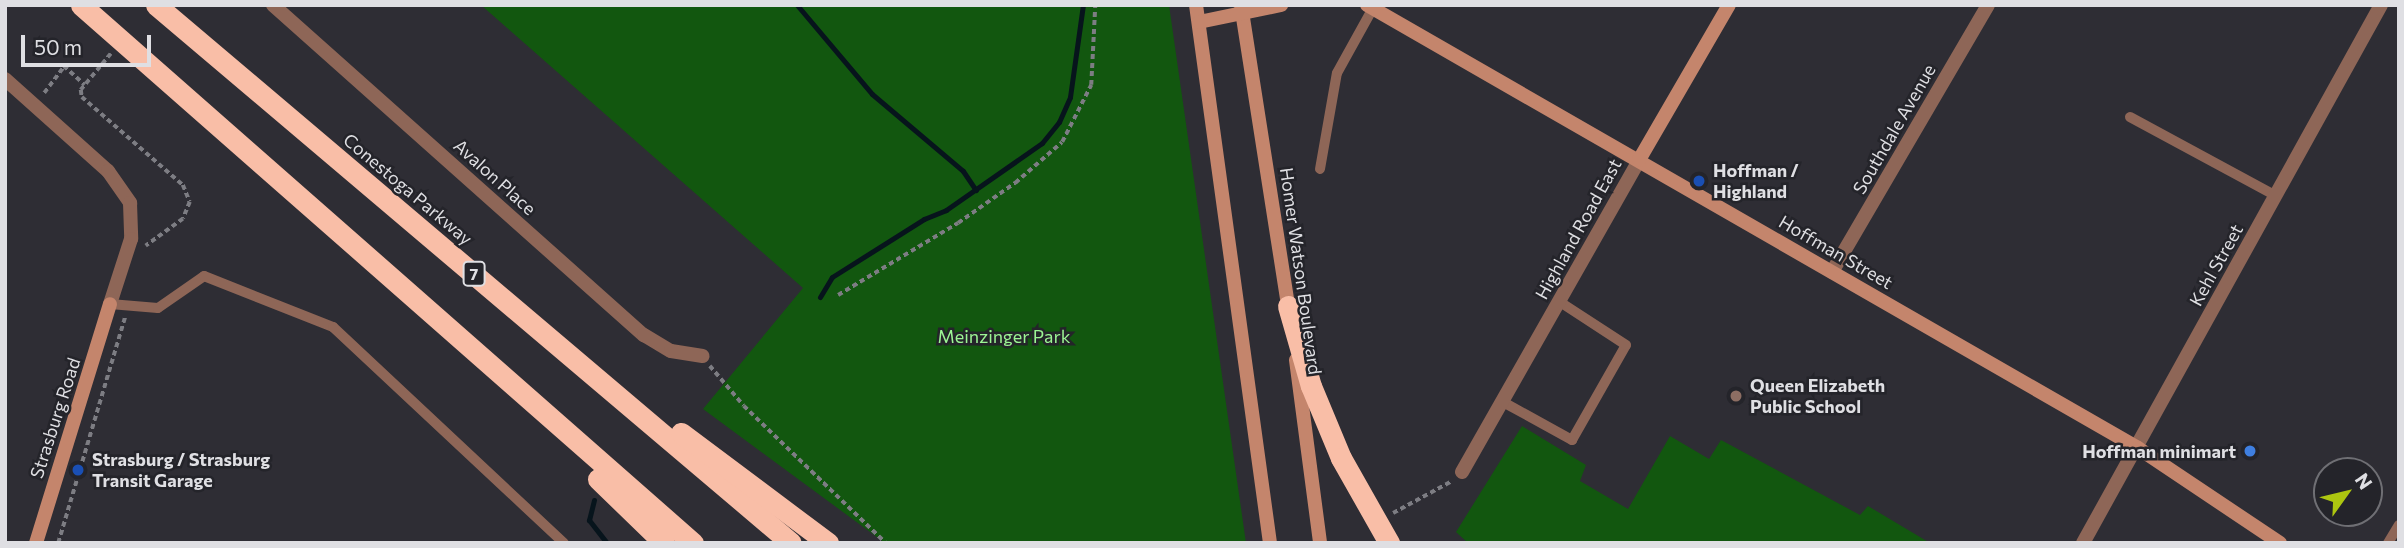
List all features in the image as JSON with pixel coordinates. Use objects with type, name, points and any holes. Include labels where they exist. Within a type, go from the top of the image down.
[{"type":"highway","points":[[81,5],[550,421],[694,543]]},
{"type":"highway","name":"Conestoga Parkway","points":[[156,5],[791,543]]},
{"type":"highway","points":[[1288,306],[1311,386],[1341,458],[1384,535]]},
{"type":"highway","points":[[641,414],[689,437],[828,543]]},
{"type":"highway","points":[[550,421],[591,472],[664,543]]},
{"type":"street","name":"Avalon Place","points":[[273,5],[644,335],[671,351],[702,356]]},
{"type":"street","points":[[1196,5],[1270,543]]},
{"type":"street","points":[[1199,22],[1242,9],[1280,5]]},
{"type":"street","name":"Highland Road East","points":[[1462,472],[1729,5]]},
{"type":"street","name":"Southdale Avenue","points":[[1832,272],[1987,5]]},
{"type":"street","name":"Kehl Street","points":[[2083,543],[2381,5]]},
{"type":"street","name":"Hoffman Street","points":[[1370,6],[2137,448],[2280,543]]},
{"type":"street","name":"Homer Watson Boulevard","points":[[1242,9],[1288,306],[1320,543]]},
{"type":"street","points":[[5,79],[108,171],[130,203],[131,239],[110,304]]},
{"type":"street","name":"Strasburg Road","points":[[36,543],[110,304]]},
{"type":"lane","points":[[1320,169],[1337,73],[1370,6]]},
{"type":"lane","points":[[2130,117],[2276,195]]},
{"type":"lane","points":[[110,304],[158,308],[204,276],[333,327],[564,543]]},
{"type":"lane","points":[[1503,402],[1572,440],[1626,345],[1560,302]]},
{"type":"lane","points":[[2388,543],[2399,525]]},
{"type":"path","points":[[838,295],[958,223],[1016,183],[1062,142],[1091,85],[1095,5]]},
{"type":"path","points":[[43,94],[64,66],[85,85]]},
{"type":"path","points":[[94,74],[85,85],[82,97],[188,193],[190,202],[183,219],[147,242]]},
{"type":"path","points":[[58,543],[128,306]]},
{"type":"path","points":[[702,356],[744,407],[886,543]]},
{"type":"path","points":[[1384,535],[1395,511],[1462,472]]},
{"type":"green space","name":"Meinzinger Park","points":[[481,5],[1169,5],[1246,543],[885,543],[703,409],[803,288]]},
{"type":"green space","points":[[1522,426],[1586,465],[1580,481],[1628,509],[1670,436],[1709,459],[1721,440],[1860,515],[1868,506],[1930,543],[1468,543],[1456,532]]},
{"type":"waterway","points":[[797,5],[872,94],[963,171],[976,190]]},
{"type":"waterway","points":[[820,297],[832,277],[924,219],[946,210],[1042,143],[1059,122],[1070,97],[1083,5]]},
{"type":"waterway","points":[[594,500],[589,520],[607,543]]},
{"type":"place","name":"Hoffman / Highland","points":[[1699,181]]},
{"type":"place","name":"Queen Elizabeth Public School","points":[[1736,396]]},
{"type":"place","name":"Hoffman minimart","points":[[2250,451]]},
{"type":"place","name":"Strasburg / Strasburg Transit Garage","points":[[78,470]]}]
